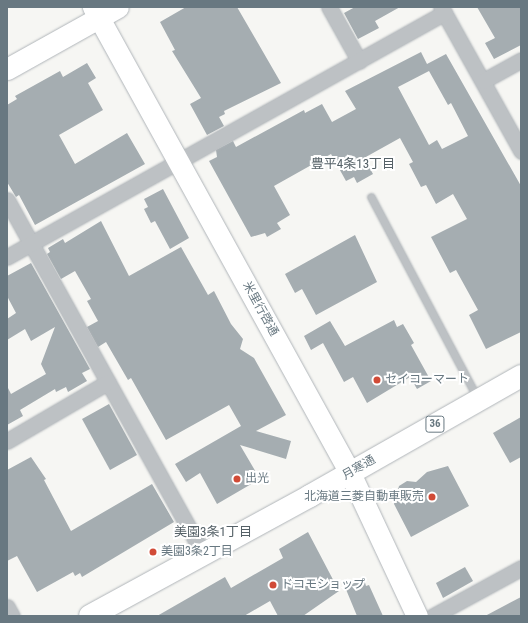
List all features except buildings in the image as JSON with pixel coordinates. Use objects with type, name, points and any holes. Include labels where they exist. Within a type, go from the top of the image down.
[{"type":"highway","name":"月寒通","points":[[90,616],[350,473],[478,399],[521,376]]},
{"type":"street","points":[[7,69],[96,12],[118,7]]},
{"type":"street","points":[[329,7],[359,61]]},
{"type":"street","points":[[7,257],[359,61],[442,10],[521,151]]},
{"type":"street","name":"米里行啓通","points":[[96,12],[350,473],[417,616]]},
{"type":"street","points":[[483,81],[521,60]]},
{"type":"street","points":[[7,200],[203,554]]},
{"type":"street","points":[[7,440],[108,382]]},
{"type":"street","points":[[433,616],[521,568]]},
{"type":"street","points":[[7,607],[12,616]]},
{"type":"lane","points":[[371,197],[478,399]]},
{"type":"place","name":"セイコーマート","points":[[377,380]]},
{"type":"place","name":"出光","points":[[237,479]]},
{"type":"place","name":"北海道三菱自動車販売","points":[[432,497]]},
{"type":"place","name":"美園3条2丁目","points":[[153,552]]},
{"type":"place","name":"ドコモショップ","points":[[273,585]]},
{"type":"district","name":"豊平4条13丁目","points":[[353,164]]},
{"type":"district","name":"美園3条1丁目","points":[[213,532]]}]
